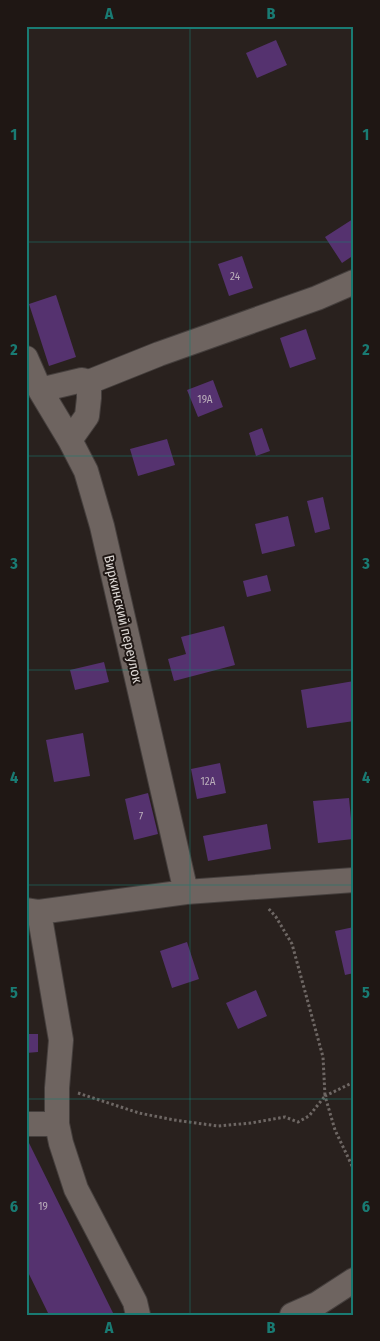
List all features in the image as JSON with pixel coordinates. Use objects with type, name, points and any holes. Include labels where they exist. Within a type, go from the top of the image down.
[{"type":"street","points":[[40,390],[82,380],[90,382],[159,354],[317,298],[354,282]]},
{"type":"street","name":"Виркинский переулок","points":[[26,358],[40,390],[86,471],[102,526],[186,892]]},
{"type":"street","points":[[70,440],[87,416],[90,382]]},
{"type":"street","points":[[138,1315],[135,1302],[76,1189],[61,1143],[57,1124],[61,1040],[32,911],[186,892],[354,880]]},
{"type":"street","points":[[26,1124],[57,1124]]},
{"type":"street","points":[[292,1315],[318,1309],[354,1280]]},
{"type":"path","points":[[251,888],[276,917],[292,944],[323,1057],[325,1096],[334,1130],[354,1170]]},
{"type":"path","points":[[58,1088],[90,1096],[139,1113],[218,1126],[252,1123],[284,1117],[298,1122],[309,1116],[325,1096],[354,1082]]},
{"type":"building","points":[[276,40],[287,65],[257,78],[246,53]]},
{"type":"building","points":[[353,219],[354,255],[342,263],[325,237]]},
{"type":"building","points":[[242,256],[253,288],[229,296],[218,264]]},
{"type":"building","points":[[56,295],[76,357],[49,366],[29,304]]},
{"type":"building","points":[[306,329],[316,359],[290,368],[280,338]]},
{"type":"building","points":[[213,380],[223,407],[198,417],[187,390]]},
{"type":"building","points":[[262,428],[270,451],[256,456],[249,433]]},
{"type":"building","points":[[167,439],[175,465],[138,476],[130,449]]},
{"type":"building","points":[[323,497],[330,529],[315,533],[307,501]]},
{"type":"building","points":[[288,516],[295,546],[262,554],[255,524]]},
{"type":"building","points":[[267,575],[271,591],[247,597],[243,581]]},
{"type":"building","points":[[224,626],[235,665],[174,681],[168,659],[186,654],[181,637]]},
{"type":"building","points":[[104,662],[109,682],[75,690],[70,670]]},
{"type":"building","points":[[354,681],[354,721],[307,728],[301,690]]},
{"type":"building","points":[[83,733],[90,776],[54,782],[46,740]]},
{"type":"building","points":[[220,763],[226,793],[197,799],[191,769]]},
{"type":"building","points":[[148,793],[158,834],[134,840],[125,799]]},
{"type":"building","points":[[349,798],[353,839],[318,843],[313,801]]},
{"type":"building","points":[[267,824],[271,849],[208,861],[203,836]]},
{"type":"building","points":[[354,927],[354,973],[345,975],[335,931]]},
{"type":"building","points":[[187,942],[199,979],[172,988],[160,951]]},
{"type":"building","points":[[256,990],[267,1016],[238,1029],[226,1003]]},
{"type":"building","points":[[26,1034],[38,1034],[38,1052],[26,1053]]},
{"type":"building","points":[[29,1143],[114,1315],[49,1315],[26,1268],[26,1144]]}]
